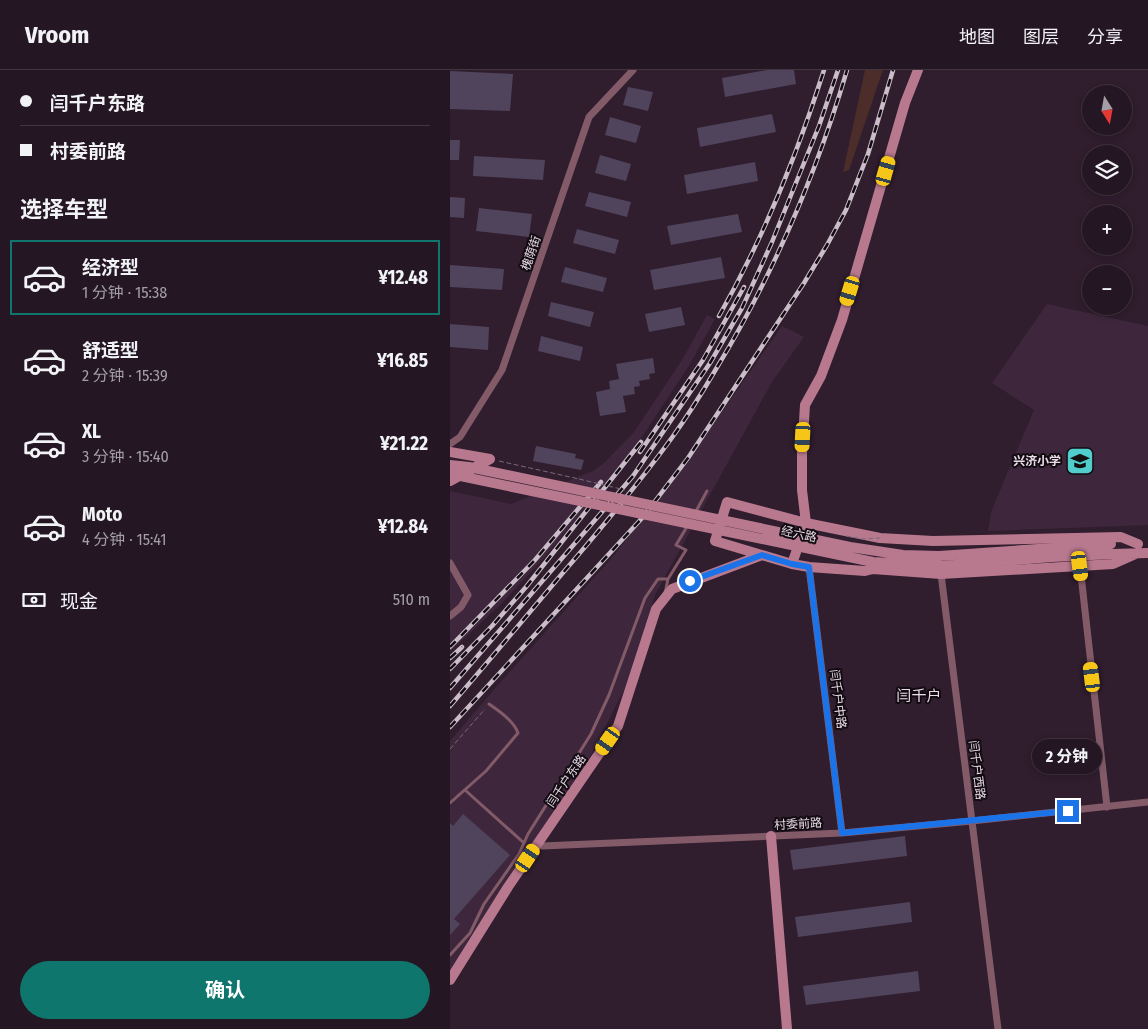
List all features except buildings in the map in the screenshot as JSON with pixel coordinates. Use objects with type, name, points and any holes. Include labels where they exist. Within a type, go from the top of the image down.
[{"type":"main road","points":[[792,564],[806,523],[802,490],[805,405],[821,376],[842,320],[905,103],[918,70]]},
{"type":"main road","points":[[450,452],[490,459]]},
{"type":"main road","points":[[450,481],[490,459]]},
{"type":"main road","name":"经六路","points":[[450,465],[477,469],[627,502],[850,547],[903,555],[1143,548]]},
{"type":"main road","name":"经六路","points":[[450,474],[873,562],[943,566],[1052,557],[1112,549]]},
{"type":"main road","points":[[727,502],[806,523],[880,538],[933,541],[1121,537],[1143,548],[1113,564],[941,574],[809,567],[792,564],[715,541],[727,502]]},
{"type":"main road","name":"闫千户东路","points":[[450,980],[508,887],[618,726],[656,609],[672,589],[762,555]]},
{"type":"main road","points":[[771,836],[787,1029]]},
{"type":"street","name":"槐荫街","points":[[450,444],[460,437],[502,370],[589,117],[633,70]]},
{"type":"street","points":[[450,563],[468,595],[462,607],[450,616]]},
{"type":"street","points":[[1080,566],[1107,806]]},
{"type":"street","name":"闫千户中路","points":[[809,567],[842,833]]},
{"type":"street","name":"闫千户西路","points":[[941,574],[998,1029]]},
{"type":"street","name":"村委前路","points":[[538,843],[542,846],[842,833],[1148,802]]},
{"type":"lane","points":[[664,599],[668,579],[686,550],[676,545],[707,491]]},
{"type":"lane","points":[[450,955],[470,933],[484,904],[519,854],[540,813],[591,734],[609,695],[645,598],[658,579],[668,579]]},
{"type":"lane","points":[[450,803],[486,771],[518,733],[510,722],[489,704]]},
{"type":"lane","points":[[465,790],[524,843]]},
{"type":"path","points":[[490,459],[579,479]]},
{"type":"path","points":[[450,749],[489,704]]},
{"type":"shaded area","points":[[865,70],[883,70],[849,170],[843,172]]},
{"type":"shaded area","name":"兴济小学","points":[[1047,304],[1082,312],[1082,315],[1098,315],[1148,326],[1148,525],[988,531],[991,512],[1034,410],[992,383]]},
{"type":"shaded area","points":[[707,315],[715,319],[690,364],[632,452],[543,559],[502,603],[450,652],[450,491],[511,504],[593,471],[604,463],[634,432],[682,360]]},
{"type":"shaded area","points":[[782,326],[804,337],[772,382],[655,595],[625,688],[591,755],[450,971],[450,741],[609,561],[670,486]]},
{"type":"railway","points":[[719,316],[750,257],[778,196],[791,165],[824,70]]},
{"type":"railway","points":[[450,688],[633,476],[710,363],[742,308],[772,242],[819,126],[838,70]]},
{"type":"railway","points":[[450,706],[631,492],[671,439],[700,396],[737,333],[791,224],[821,148],[847,70]]},
{"type":"railway","points":[[450,727],[643,517],[688,458],[804,283],[846,210],[868,154],[893,70]]},
{"type":"railway","points":[[640,452],[703,360],[744,287]]},
{"type":"railway","points":[[450,669],[492,626],[526,587],[641,442]]},
{"type":"railway","points":[[450,647],[535,560],[601,482]]},
{"type":"railway","points":[[450,658],[462,647]]},
{"type":"place","name":"兴济小学","points":[[1080,461]]},
{"type":"district","name":"闫千户","points":[[919,696]]},
{"type":"route","points":[[690,581],[762,555],[809,567],[842,833],[1068,811]]}]
